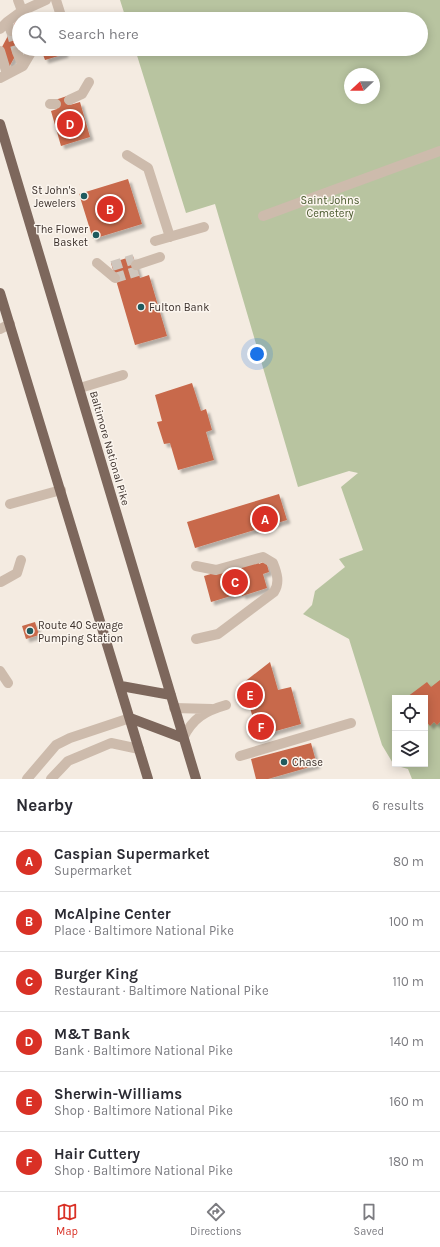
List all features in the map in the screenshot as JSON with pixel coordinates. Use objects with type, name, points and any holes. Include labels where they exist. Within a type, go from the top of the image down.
[{"type":"main road","name":"Baltimore National Pike","points":[[0,124],[196,779]]},
{"type":"main road","points":[[0,293],[121,686],[148,779]]},
{"type":"main road","points":[[121,686],[171,695]]},
{"type":"main road","points":[[130,718],[183,738]]},
{"type":"lane","points":[[18,0],[23,12]]},
{"type":"lane","points":[[28,12],[46,0]]},
{"type":"lane","points":[[56,0],[60,12]]},
{"type":"lane","points":[[0,51],[4,76],[23,66],[29,56]]},
{"type":"lane","points":[[19,56],[23,66]]},
{"type":"lane","points":[[69,100],[82,94],[89,82]]},
{"type":"lane","points":[[262,216],[440,151]]},
{"type":"lane","points":[[127,155],[148,168],[170,237]]},
{"type":"lane","points":[[155,241],[204,227]]},
{"type":"lane","points":[[136,265],[160,257]]},
{"type":"lane","points":[[97,263],[111,272]]},
{"type":"lane","points":[[0,329],[10,324]]},
{"type":"lane","points":[[80,388],[123,375]]},
{"type":"lane","points":[[10,504],[61,490]]},
{"type":"lane","points":[[196,566],[216,570],[263,557],[273,563],[278,586],[274,592],[218,634],[196,639]]},
{"type":"lane","points":[[1,582],[17,573],[21,560]]},
{"type":"lane","points":[[0,671],[8,683]]},
{"type":"lane","points":[[174,708],[212,709],[226,705]]},
{"type":"lane","points":[[183,738],[190,724],[212,709]]},
{"type":"lane","points":[[27,779],[56,746],[70,738],[130,718]]},
{"type":"lane","points":[[240,756],[351,723]]},
{"type":"lane","points":[[51,779],[68,760],[111,743],[139,749]]},
{"type":"green space","name":"Saint Johns Cemetery","points":[[120,0],[440,0],[440,779],[412,779],[408,769],[401,767],[428,767],[428,695],[392,695],[392,762],[382,745],[349,639],[303,614],[312,605],[315,591],[345,567],[339,559],[363,550],[341,487],[358,473],[349,471],[298,487],[215,204],[186,213],[137,56],[428,56],[428,12],[124,12]]},
{"type":"building","points":[[12,28],[12,56],[15,56],[8,69],[2,47]]},
{"type":"building","points":[[44,56],[58,56],[45,60]]},
{"type":"building","points":[[67,96],[70,105],[80,102],[90,137],[61,146],[51,111],[57,109],[55,100]]},
{"type":"building","points":[[128,179],[142,224],[93,239],[79,194]]},
{"type":"building","name":"Fulton Bank","points":[[133,256],[140,278],[149,275],[167,336],[135,345],[111,263]]},
{"type":"building","points":[[192,383],[201,411],[206,409],[212,430],[206,432],[214,460],[178,470],[170,443],[164,444],[157,422],[162,421],[155,395]]},
{"type":"building","points":[[279,494],[287,520],[195,548],[187,522]]},
{"type":"building","points":[[258,560],[259,564],[266,561],[269,572],[263,574],[267,588],[242,596],[241,593],[211,602],[204,576]]},
{"type":"building","name":"Route 40 Sewage Pumping Station","points":[[35,622],[39,635],[26,639],[22,626]]},
{"type":"building","points":[[270,662],[278,690],[291,687],[301,724],[258,736],[243,683]]},
{"type":"building","points":[[440,680],[440,722],[437,725],[434,722],[430,726],[428,724],[428,695],[410,695],[427,682],[431,687]]},
{"type":"building","name":"Chase","points":[[311,743],[317,765],[268,779],[256,779],[251,759]]},
{"type":"tunnel","points":[[112,266],[134,259]]},
{"type":"tunnel","points":[[115,278],[138,271]]},
{"type":"place","name":"M&T Bank","points":[[70,124]]},
{"type":"place","name":"St John's Jewelers","points":[[84,196]]},
{"type":"place","name":"McAlpine Center","points":[[110,209]]},
{"type":"place","name":"The Flower Basket","points":[[96,235]]},
{"type":"place","name":"Fulton Bank","points":[[141,307]]},
{"type":"place","name":"Caspian Supermarket","points":[[265,519]]},
{"type":"place","name":"Burger King","points":[[235,582]]},
{"type":"place","name":"Route 40 Sewage Pumping Station","points":[[30,631]]},
{"type":"place","name":"Sherwin-Williams","points":[[250,695]]},
{"type":"place","name":"Hair Cuttery","points":[[261,727]]},
{"type":"place","name":"Chase","points":[[284,762]]}]
